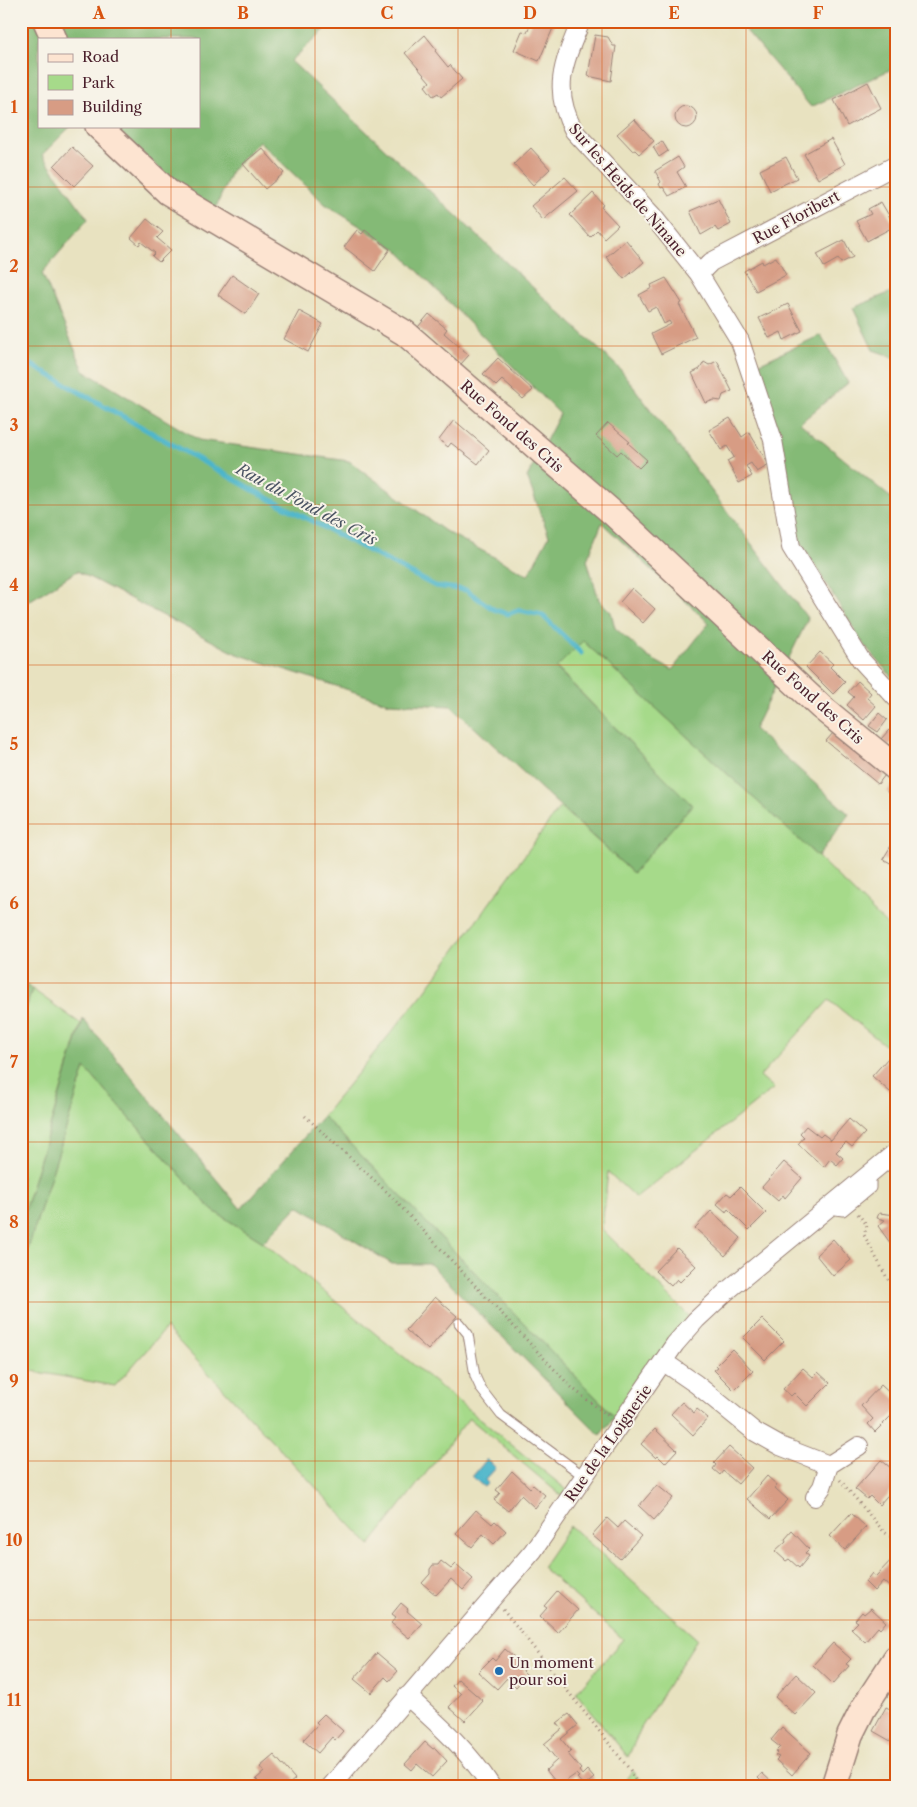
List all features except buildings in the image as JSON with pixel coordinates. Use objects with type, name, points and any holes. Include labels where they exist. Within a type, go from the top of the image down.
[{"type":"street","points":[[46,21],[54,38]]},
{"type":"street","name":"Sur les Heids de Ninane","points":[[582,21],[567,56],[562,75],[563,106],[568,120],[574,131],[652,215],[699,274],[740,341],[773,440],[791,547],[861,660],[896,698]]},
{"type":"street","name":"Rue Fond des Cris","points":[[100,128],[168,192],[404,332],[615,515],[821,707],[896,768]]},
{"type":"street","name":"Rue Floribert","points":[[699,274],[711,262],[896,165]]},
{"type":"street","name":"Rue de la Loignerie","points":[[331,1786],[533,1551],[675,1344],[696,1320],[726,1291],[896,1152]]},
{"type":"street","points":[[664,1362],[696,1384],[755,1432],[780,1446],[829,1464]]},
{"type":"street","points":[[816,1497],[822,1487],[829,1464],[859,1446]]},
{"type":"street","points":[[834,1786],[850,1735],[863,1709],[896,1658]]},
{"type":"street","points":[[407,1696],[478,1765],[491,1786]]},
{"type":"lane","points":[[827,1208],[842,1211],[872,1188],[871,1172]]},
{"type":"lane","points":[[459,1323],[468,1334],[476,1376],[481,1389],[501,1416],[585,1477]]},
{"type":"path","points":[[305,1116],[387,1192],[571,1388],[620,1426]]},
{"type":"path","points":[[850,1205],[867,1225],[864,1235],[886,1276],[896,1290]]},
{"type":"path","points":[[829,1464],[884,1532],[896,1540]]},
{"type":"path","points":[[493,1597],[630,1770],[635,1780],[631,1786]]},
{"type":"green space","points":[[21,21],[334,21],[291,61],[620,369],[808,619],[754,729],[849,814],[818,857],[583,641],[556,668],[692,805],[633,873],[451,706],[389,703],[237,654],[77,571],[21,606]],"holes":[[[38,38],[200,38],[200,128],[112,128],[213,214],[232,170],[259,141],[325,204],[396,249],[560,414],[527,477],[549,536],[528,575],[445,531],[349,461],[199,440],[84,371],[42,273],[88,219],[42,155],[69,128],[38,128]],[[602,523],[709,623],[672,670],[648,657],[615,628],[611,612],[599,600],[587,560]]]},
{"type":"green space","points":[[738,21],[896,21],[896,67],[811,107]]},
{"type":"green space","points":[[896,290],[896,358],[873,350],[853,308]]},
{"type":"green space","points":[[821,335],[848,383],[800,423],[896,502],[896,682],[862,642],[796,535],[758,364]]},
{"type":"green space","points":[[583,641],[818,857],[896,934],[896,1054],[829,1000],[760,1076],[774,1088],[636,1198],[608,1172],[602,1229],[689,1316],[615,1417],[323,1116],[425,991],[560,807],[633,873],[691,805],[556,667]]},
{"type":"green space","points":[[21,981],[32,989],[21,1026]]},
{"type":"green space","points":[[32,989],[81,1024],[21,1222],[21,1026]]},
{"type":"green space","points":[[83,1019],[241,1209],[323,1116],[615,1417],[600,1435],[430,1264],[392,1264],[298,1206],[263,1242],[212,1210],[85,1068],[21,1271],[21,1222]]},
{"type":"green space","points":[[85,1068],[212,1210],[263,1242],[567,1490],[564,1498],[469,1418],[370,1545],[166,1328],[115,1386],[21,1369],[21,1271]]},
{"type":"green space","points":[[570,1526],[697,1639],[641,1728],[628,1757],[576,1693],[623,1639],[542,1567]]},
{"type":"green space","points":[[632,1771],[646,1786],[621,1786]]},
{"type":"water","points":[[487,1459],[496,1468],[485,1480],[488,1483],[484,1487],[472,1477]]},
{"type":"waterway","name":"Rau du Fond des Cris","points":[[21,359],[253,490],[435,586],[466,590],[493,609],[508,614],[519,610],[542,615],[581,653]]},
{"type":"place","name":"Un moment pour soi","points":[[499,1671]]}]
